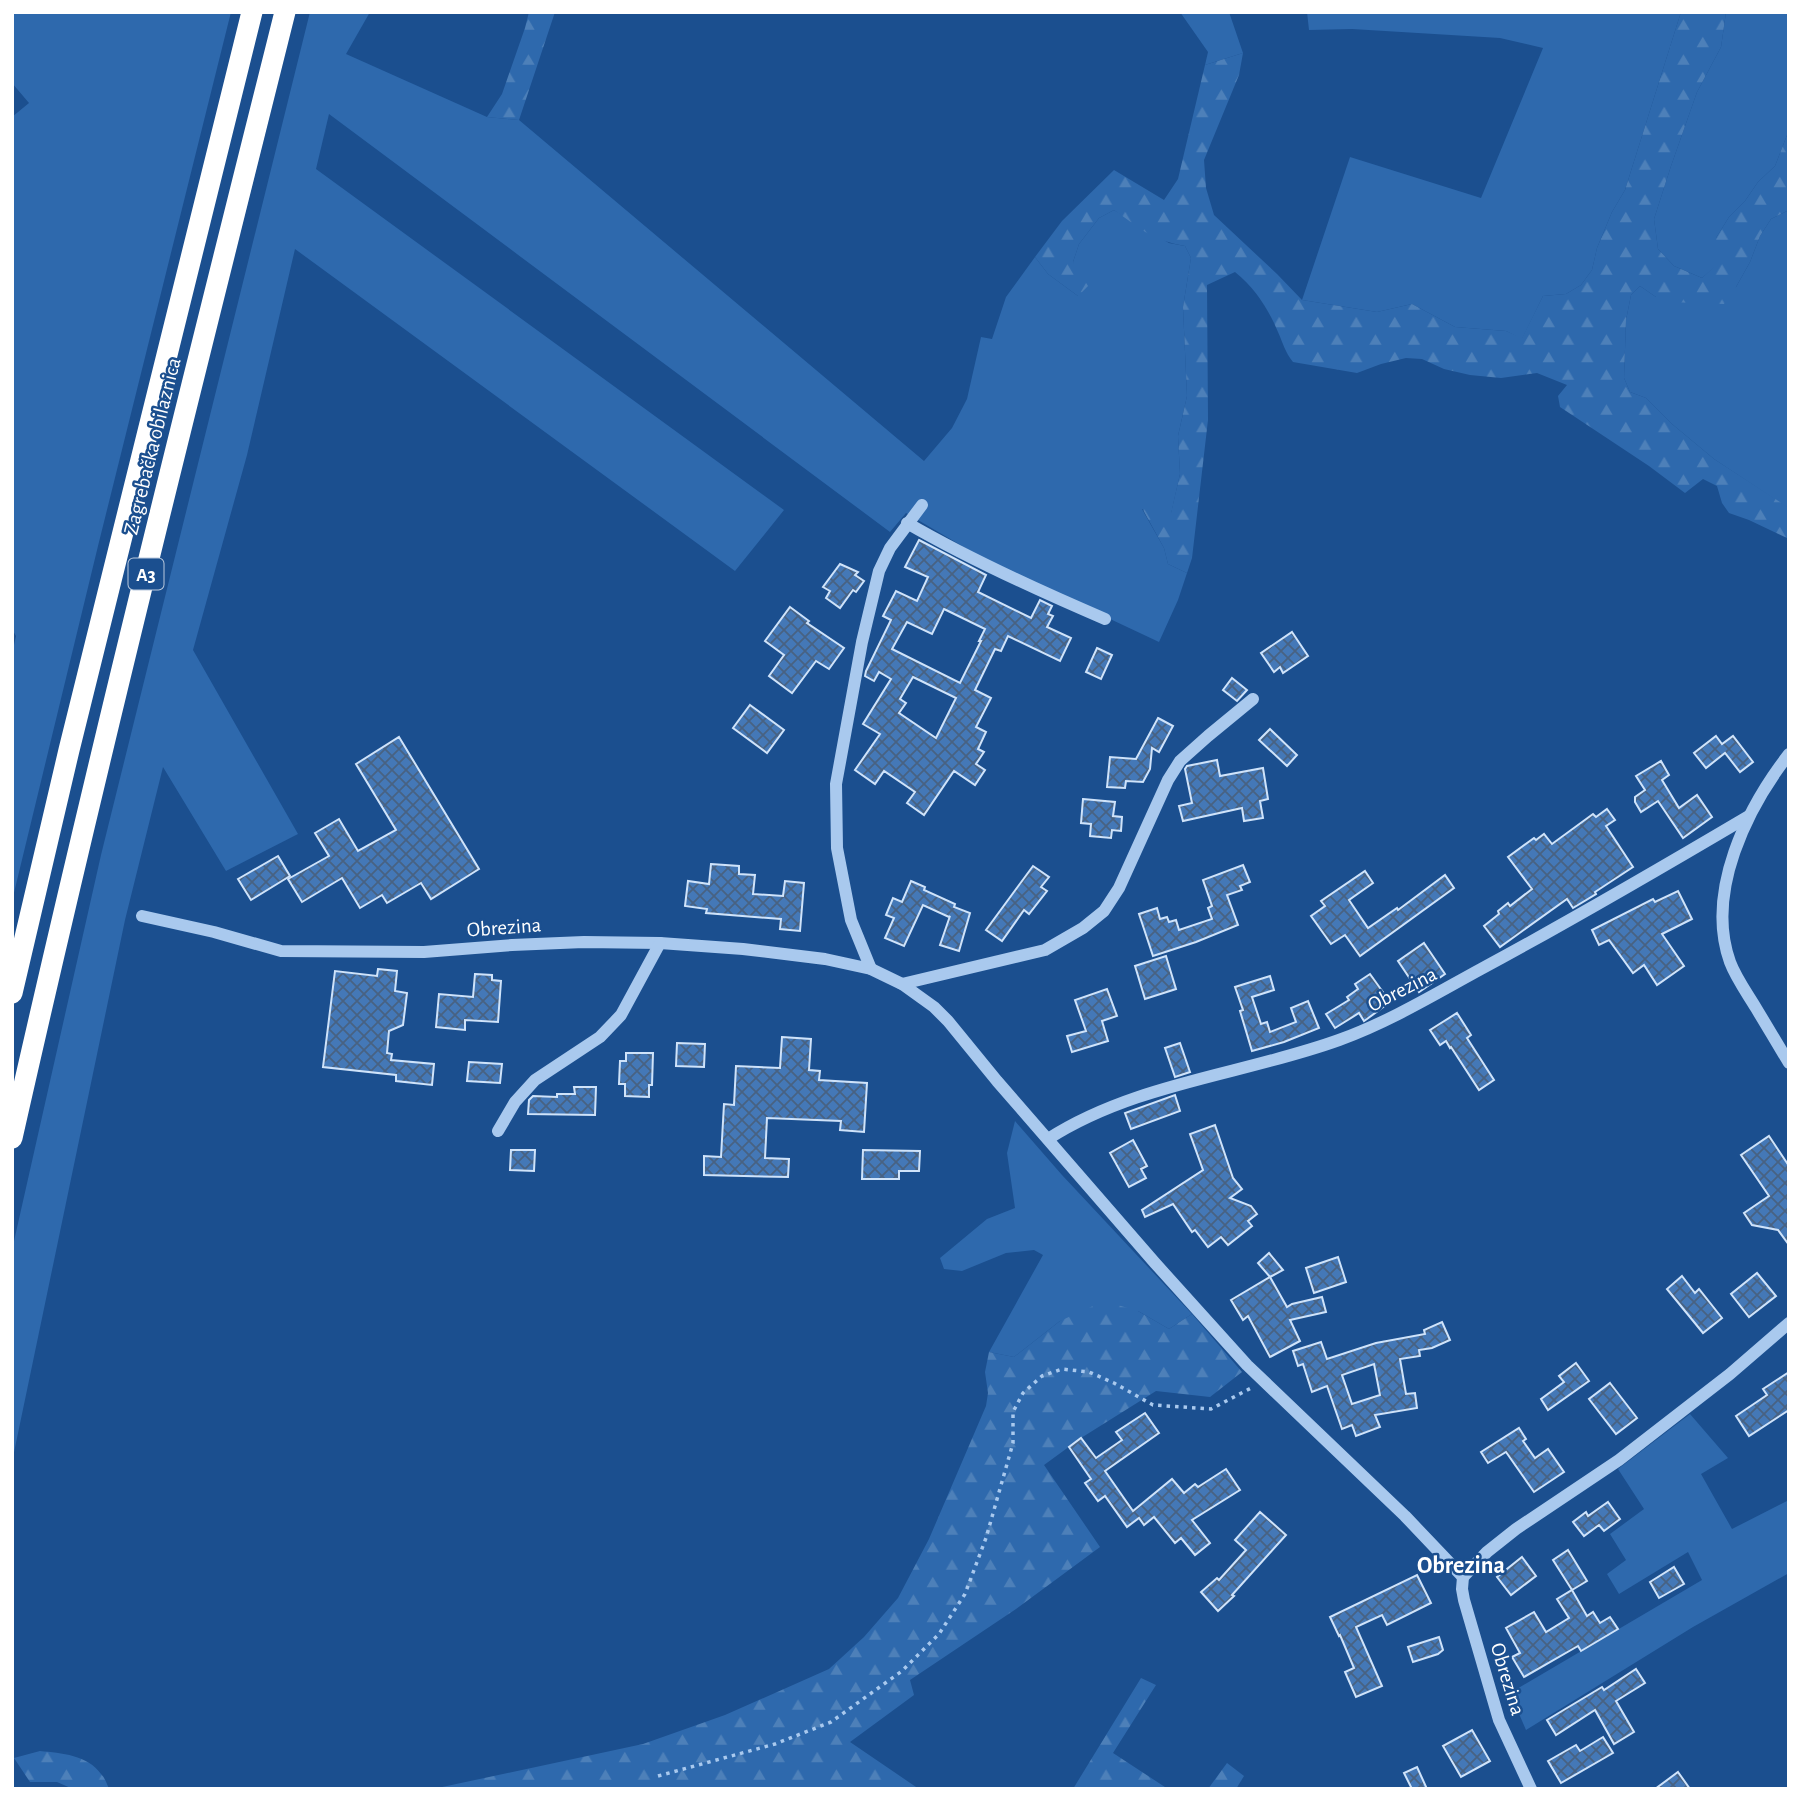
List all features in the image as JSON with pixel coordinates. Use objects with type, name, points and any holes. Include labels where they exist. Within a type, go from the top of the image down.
[{"type":"highway","name":"Zagrebačka obilaznica","points":[[12,993],[69,750],[252,12]]},
{"type":"highway","name":"Zagrebačka obilaznica","points":[[12,1138],[102,753],[285,12]]},
{"type":"street","points":[[871,969],[851,920],[837,848],[836,784],[856,669],[877,581],[890,548],[922,505]]},
{"type":"street","points":[[907,523],[1013,579],[1105,619]]},
{"type":"street","points":[[902,984],[1045,950],[1083,928],[1104,911],[1119,888],[1168,780],[1180,761],[1253,699]]},
{"type":"street","name":"Obrezina","points":[[1789,754],[1761,793],[1749,816],[1729,869],[1722,909],[1723,938],[1730,963],[1789,1063]]},
{"type":"street","name":"Obrezina","points":[[1048,1139],[1097,1112],[1155,1091],[1233,1072],[1338,1040],[1390,1018],[1576,918],[1749,816]]},
{"type":"street","name":"Obrezina","points":[[142,916],[281,950],[424,952],[584,942],[660,943],[825,959],[871,969],[902,984],[934,1007],[947,1021],[1155,1263],[1247,1365],[1405,1516],[1463,1577],[1464,1600],[1499,1720],[1531,1789]]},
{"type":"street","points":[[498,1131],[515,1102],[535,1080],[600,1037],[621,1015],[660,943]]},
{"type":"street","points":[[1463,1577],[1479,1559],[1516,1529],[1619,1460],[1730,1374],[1789,1323]]},
{"type":"path","points":[[658,1776],[775,1744],[831,1722],[902,1671],[939,1634],[965,1594],[986,1538],[1013,1443],[1013,1412],[1023,1393],[1042,1376],[1062,1369],[1089,1372],[1153,1405],[1211,1409],[1265,1381]]},
{"type":"green space","points":[[12,12],[231,12],[12,901],[12,654],[16,636],[12,629],[12,117],[29,103],[12,83]]},
{"type":"green space","points":[[310,12],[370,12],[346,54],[487,117],[519,120],[924,461],[952,428],[967,399],[981,337],[992,339],[1006,297],[1035,257],[1048,274],[1078,296],[1073,262],[1079,244],[1099,218],[1114,210],[1169,243],[1185,246],[1191,258],[1183,307],[1187,396],[1178,436],[1180,474],[1171,514],[1142,509],[1164,548],[1168,564],[1187,573],[1159,642],[991,563],[906,513],[890,532],[329,114],[316,169],[784,510],[735,571],[295,249],[247,455],[193,650],[298,834],[226,871],[163,767],[125,920],[12,1462],[12,1250],[101,855]]},
{"type":"green space","points":[[529,12],[555,12],[519,120],[487,117],[502,94]]},
{"type":"green space","points":[[1180,12],[1229,12],[1243,53],[1205,65],[1208,52]]},
{"type":"green space","points":[[1307,12],[1681,12],[1625,190],[1612,212],[1597,248],[1592,270],[1581,285],[1566,294],[1543,296],[1522,339],[1506,331],[1455,327],[1412,304],[1377,312],[1302,300],[1350,157],[1481,198],[1543,48],[1500,38],[1352,29],[1309,30]]},
{"type":"green space","points":[[1681,12],[1726,12],[1721,47],[1697,92],[1654,219],[1658,249],[1674,266],[1702,278],[1715,266],[1716,238],[1729,217],[1775,166],[1789,130],[1789,210],[1771,219],[1760,236],[1750,262],[1724,304],[1669,302],[1640,286],[1631,295],[1626,320],[1624,378],[1630,392],[1646,398],[1714,459],[1789,508],[1789,539],[1729,513],[1722,503],[1717,486],[1703,479],[1685,493],[1560,407],[1558,396],[1567,385],[1537,373],[1501,378],[1470,375],[1444,369],[1422,359],[1406,358],[1357,373],[1293,362],[1265,307],[1249,285],[1235,272],[1207,285],[1208,420],[1192,558],[1187,573],[1168,564],[1164,548],[1142,508],[1151,502],[1171,513],[1180,474],[1178,436],[1187,396],[1183,307],[1191,258],[1185,246],[1155,237],[1114,210],[1099,218],[1079,244],[1073,262],[1088,286],[1078,296],[1048,274],[1035,257],[1062,221],[1114,170],[1164,200],[1178,179],[1205,65],[1243,53],[1239,75],[1204,160],[1206,188],[1214,215],[1302,300],[1377,312],[1412,304],[1455,327],[1506,331],[1522,338],[1543,296],[1566,294],[1581,285],[1592,270],[1597,248],[1612,212],[1625,190]]},
{"type":"green space","points":[[1726,12],[1789,12],[1789,130],[1775,166],[1729,217],[1716,238],[1716,266],[1702,278],[1674,266],[1658,249],[1654,219],[1697,92],[1721,47]]},
{"type":"green space","points":[[1789,210],[1788,508],[1714,459],[1646,398],[1630,392],[1624,378],[1626,320],[1631,295],[1640,286],[1656,297],[1736,287],[1771,219]]},
{"type":"green space","points":[[1015,1121],[1192,1314],[1169,1329],[1138,1311],[1060,1321],[1014,1357],[989,1352],[1043,1255],[1034,1250],[1006,1253],[962,1271],[944,1269],[940,1258],[987,1219],[1015,1208],[1007,1153]]},
{"type":"green space","points":[[1104,1301],[1138,1311],[1169,1329],[1192,1314],[1242,1372],[1210,1397],[1156,1391],[1081,1438],[1044,1465],[1100,1547],[1016,1609],[910,1680],[914,1695],[850,1742],[919,1789],[433,1789],[643,1744],[725,1715],[829,1669],[864,1637],[898,1598],[929,1539],[986,1406],[988,1393],[985,1372],[989,1352],[1014,1357],[1060,1321]]},
{"type":"green space","points":[[1690,1414],[1728,1458],[1701,1474],[1732,1529],[1789,1500],[1789,1573],[1693,1627],[1526,1730],[1510,1693],[1702,1580],[1688,1552],[1619,1594],[1607,1574],[1626,1560],[1610,1534],[1644,1509],[1618,1469]]},
{"type":"green space","points":[[1141,1678],[1156,1685],[1113,1753],[1168,1789],[1073,1789]]},
{"type":"green space","points":[[40,1751],[82,1759],[96,1768],[109,1789],[73,1789],[57,1782],[30,1782],[14,1758]]},
{"type":"green space","points":[[1227,1763],[1244,1776],[1236,1789],[1208,1789]]},
{"type":"building","points":[[919,540],[986,575],[978,592],[1031,618],[1040,600],[1052,606],[1048,614],[1053,616],[1047,627],[1071,638],[1060,661],[1008,636],[1001,651],[995,649],[975,690],[991,698],[976,727],[986,732],[978,749],[984,752],[976,764],[985,770],[975,785],[954,771],[924,815],[907,803],[915,792],[884,771],[875,784],[855,770],[880,734],[863,724],[891,679],[879,672],[874,681],[865,676],[891,620],[883,616],[896,591],[917,601],[928,577],[905,567]],"holes":[[[944,609],[985,629],[960,683],[892,649],[907,622],[932,634]],[[913,677],[956,698],[936,738],[899,713],[906,703],[900,699]]]},
{"type":"building","points":[[840,564],[858,572],[855,575],[864,581],[856,592],[853,590],[840,608],[826,598],[830,591],[823,587]]},
{"type":"building","points":[[790,607],[809,621],[807,623],[844,648],[829,669],[816,661],[792,693],[769,676],[784,655],[765,641]]},
{"type":"building","points":[[1292,632],[1308,656],[1283,673],[1280,667],[1274,672],[1261,653]]},
{"type":"building","points":[[1097,648],[1112,655],[1101,679],[1086,672]]},
{"type":"building","points":[[1232,678],[1247,690],[1237,701],[1223,690]]},
{"type":"building","points":[[750,705],[784,730],[767,753],[733,728]]},
{"type":"building","points":[[1158,718],[1173,726],[1159,752],[1152,748],[1150,769],[1143,782],[1126,781],[1125,788],[1107,787],[1110,757],[1136,759]]},
{"type":"building","points":[[1270,729],[1297,755],[1287,766],[1259,740]]},
{"type":"building","points":[[1716,736],[1722,744],[1733,736],[1753,762],[1740,772],[1725,753],[1706,768],[1694,753]]},
{"type":"building","points":[[399,737],[479,869],[431,899],[421,883],[387,903],[382,895],[360,908],[342,878],[302,902],[288,879],[329,856],[315,833],[339,819],[358,851],[396,830],[356,764]]},
{"type":"building","points":[[1217,760],[1220,776],[1263,768],[1268,799],[1260,801],[1263,818],[1244,821],[1242,808],[1183,821],[1179,806],[1192,803],[1185,769],[1187,766]]},
{"type":"building","points":[[1661,761],[1669,775],[1662,780],[1679,808],[1697,795],[1712,817],[1683,838],[1658,801],[1641,812],[1635,802],[1635,797],[1645,790],[1636,776]]},
{"type":"building","points":[[1083,799],[1115,802],[1113,816],[1122,817],[1121,831],[1112,830],[1111,838],[1090,836],[1091,824],[1081,823]]},
{"type":"building","points":[[1607,809],[1615,820],[1606,826],[1633,867],[1573,908],[1567,899],[1500,947],[1484,926],[1508,903],[1510,906],[1532,889],[1508,857],[1544,834],[1552,844],[1593,814],[1596,817]]},
{"type":"building","points":[[278,856],[290,876],[251,900],[238,879]]},
{"type":"building","points":[[711,864],[739,866],[739,874],[755,875],[753,894],[783,896],[785,881],[804,883],[800,931],[780,929],[781,919],[706,913],[707,909],[685,906],[688,881],[709,884]]},
{"type":"building","points":[[1243,865],[1250,882],[1240,886],[1242,890],[1227,895],[1238,925],[1153,956],[1139,914],[1157,908],[1160,919],[1167,917],[1169,922],[1176,920],[1179,930],[1212,919],[1208,908],[1212,906],[1203,880]]},
{"type":"building","points":[[1033,866],[1049,877],[1041,887],[1047,891],[1029,914],[1024,910],[1002,941],[986,930]]},
{"type":"building","points":[[1365,871],[1373,883],[1349,900],[1368,928],[1397,908],[1398,910],[1445,875],[1454,888],[1360,956],[1345,935],[1331,944],[1311,916],[1325,906],[1321,901]]},
{"type":"building","points":[[911,881],[955,904],[954,907],[970,913],[959,951],[940,945],[950,916],[923,905],[904,946],[885,938],[894,918],[886,915],[893,898],[902,902]]},
{"type":"building","points":[[1678,891],[1692,919],[1662,934],[1684,966],[1657,985],[1644,965],[1633,973],[1609,940],[1599,945],[1592,930],[1653,899],[1655,902]]},
{"type":"building","points":[[1424,943],[1445,974],[1419,992],[1398,961]]},
{"type":"building","points":[[1166,956],[1176,989],[1145,999],[1135,966]]},
{"type":"building","points":[[378,969],[397,971],[395,991],[407,993],[403,1025],[389,1031],[387,1053],[392,1054],[391,1060],[434,1064],[432,1085],[396,1081],[396,1075],[323,1067],[335,971],[377,976]]},
{"type":"building","points":[[475,974],[492,975],[492,980],[501,981],[498,1022],[465,1020],[465,1030],[436,1027],[439,994],[473,997]]},
{"type":"building","points":[[1370,974],[1390,1002],[1364,1021],[1359,1013],[1335,1028],[1326,1014],[1349,1000],[1347,997],[1358,989],[1355,984]]},
{"type":"building","points":[[1270,976],[1274,990],[1252,997],[1261,1024],[1267,1022],[1270,1032],[1296,1022],[1291,1008],[1308,1001],[1319,1028],[1252,1051],[1235,987]]},
{"type":"building","points":[[1107,989],[1117,1016],[1102,1021],[1108,1041],[1072,1052],[1067,1036],[1086,1031],[1075,1000]]},
{"type":"building","points":[[1457,1013],[1471,1035],[1467,1038],[1494,1080],[1479,1090],[1451,1047],[1446,1041],[1440,1045],[1430,1030]]},
{"type":"building","points":[[782,1037],[811,1039],[809,1070],[820,1071],[819,1080],[867,1083],[864,1132],[840,1130],[841,1121],[767,1118],[765,1158],[789,1159],[788,1177],[704,1175],[704,1156],[721,1157],[724,1104],[734,1105],[736,1066],[780,1068]]},
{"type":"building","points":[[677,1043],[705,1044],[704,1067],[676,1066]]},
{"type":"building","points":[[1180,1043],[1190,1072],[1175,1077],[1165,1048]]},
{"type":"building","points":[[626,1053],[653,1053],[649,1097],[625,1096],[625,1084],[619,1084],[620,1061],[626,1061]]},
{"type":"building","points":[[469,1062],[502,1064],[500,1083],[467,1081]]},
{"type":"building","points":[[574,1087],[596,1087],[595,1115],[528,1114],[529,1100],[533,1096],[557,1097],[557,1094],[575,1094]]},
{"type":"building","points":[[1175,1095],[1180,1111],[1131,1129],[1125,1113]]},
{"type":"building","points":[[1215,1125],[1233,1178],[1242,1189],[1230,1198],[1251,1206],[1257,1214],[1248,1221],[1252,1226],[1228,1245],[1221,1237],[1208,1247],[1195,1230],[1192,1232],[1173,1204],[1145,1217],[1142,1210],[1203,1170],[1190,1134]]},
{"type":"building","points":[[1769,1136],[1789,1166],[1789,1245],[1778,1230],[1752,1225],[1744,1213],[1769,1196],[1741,1155]]},
{"type":"building","points":[[1133,1140],[1147,1166],[1141,1169],[1146,1178],[1129,1187],[1110,1153]]},
{"type":"building","points":[[511,1150],[535,1150],[534,1171],[510,1170]]},
{"type":"building","points":[[863,1150],[920,1151],[919,1171],[899,1171],[899,1179],[862,1179]]},
{"type":"building","points":[[1269,1253],[1283,1270],[1270,1277],[1258,1263]]},
{"type":"building","points":[[1338,1257],[1346,1282],[1314,1293],[1306,1268]]},
{"type":"building","points":[[1757,1273],[1776,1296],[1749,1317],[1731,1294]]},
{"type":"building","points":[[1682,1276],[1695,1293],[1699,1289],[1722,1318],[1703,1333],[1667,1289]]},
{"type":"building","points":[[1270,1277],[1287,1307],[1322,1297],[1326,1312],[1290,1320],[1300,1341],[1270,1357],[1248,1316],[1243,1320],[1231,1300]]},
{"type":"building","points":[[1442,1322],[1450,1340],[1419,1350],[1420,1356],[1400,1359],[1406,1394],[1415,1393],[1417,1408],[1375,1415],[1380,1427],[1356,1436],[1352,1425],[1342,1429],[1327,1386],[1312,1392],[1303,1364],[1298,1366],[1293,1351],[1321,1342],[1327,1359],[1376,1343],[1425,1334],[1424,1330]],"holes":[[[1374,1364],[1380,1395],[1352,1404],[1342,1375]]]},
{"type":"building","points":[[1576,1363],[1589,1381],[1548,1410],[1541,1399],[1564,1382],[1559,1376]]},
{"type":"building","points":[[1789,1372],[1789,1410],[1749,1436],[1736,1416],[1767,1395],[1763,1389]]},
{"type":"building","points":[[1610,1383],[1637,1418],[1616,1434],[1589,1399]]},
{"type":"building","points":[[1145,1413],[1159,1433],[1105,1471],[1133,1511],[1172,1479],[1184,1493],[1195,1484],[1198,1487],[1226,1469],[1240,1490],[1192,1520],[1210,1543],[1195,1555],[1181,1538],[1175,1543],[1154,1517],[1144,1525],[1139,1518],[1127,1527],[1105,1496],[1098,1501],[1085,1483],[1091,1479],[1069,1447],[1081,1438],[1096,1458],[1122,1440],[1116,1432]]},
{"type":"building","points":[[1519,1428],[1526,1439],[1523,1441],[1535,1458],[1548,1449],[1564,1472],[1534,1492],[1506,1452],[1488,1463],[1481,1452]]},
{"type":"building","points":[[1608,1502],[1620,1519],[1604,1531],[1599,1525],[1584,1536],[1573,1522],[1586,1512],[1588,1516]]},
{"type":"building","points":[[1260,1512],[1286,1535],[1218,1611],[1201,1592],[1217,1578],[1219,1580],[1246,1550],[1235,1540]]},
{"type":"building","points":[[1568,1550],[1587,1581],[1572,1590],[1553,1560]]},
{"type":"building","points":[[1522,1557],[1536,1576],[1511,1595],[1497,1577]]},
{"type":"building","points":[[1674,1567],[1684,1584],[1659,1598],[1650,1582]]},
{"type":"building","points":[[1417,1575],[1431,1603],[1387,1625],[1382,1615],[1356,1627],[1382,1686],[1356,1697],[1345,1672],[1354,1668],[1330,1617]]},
{"type":"building","points":[[1572,1590],[1587,1616],[1593,1612],[1600,1623],[1610,1617],[1618,1629],[1581,1651],[1578,1646],[1524,1677],[1512,1657],[1520,1653],[1506,1628],[1534,1612],[1546,1632],[1569,1618],[1557,1599]]},
{"type":"building","points":[[1439,1637],[1443,1650],[1413,1662],[1408,1647]]},
{"type":"building","points":[[1636,1669],[1645,1683],[1616,1701],[1634,1732],[1614,1744],[1595,1710],[1556,1735],[1547,1720],[1602,1687],[1604,1690]]},
{"type":"building","points":[[1472,1730],[1490,1761],[1461,1777],[1443,1746]]},
{"type":"building","points":[[1603,1737],[1613,1753],[1561,1783],[1548,1761],[1576,1745],[1580,1751]]},
{"type":"building","points":[[1417,1767],[1427,1789],[1412,1789],[1404,1773]]},
{"type":"building","points":[[1678,1772],[1690,1789],[1655,1789]]},
{"type":"district","name":"Obrezina","points":[[1461,1565]]}]
